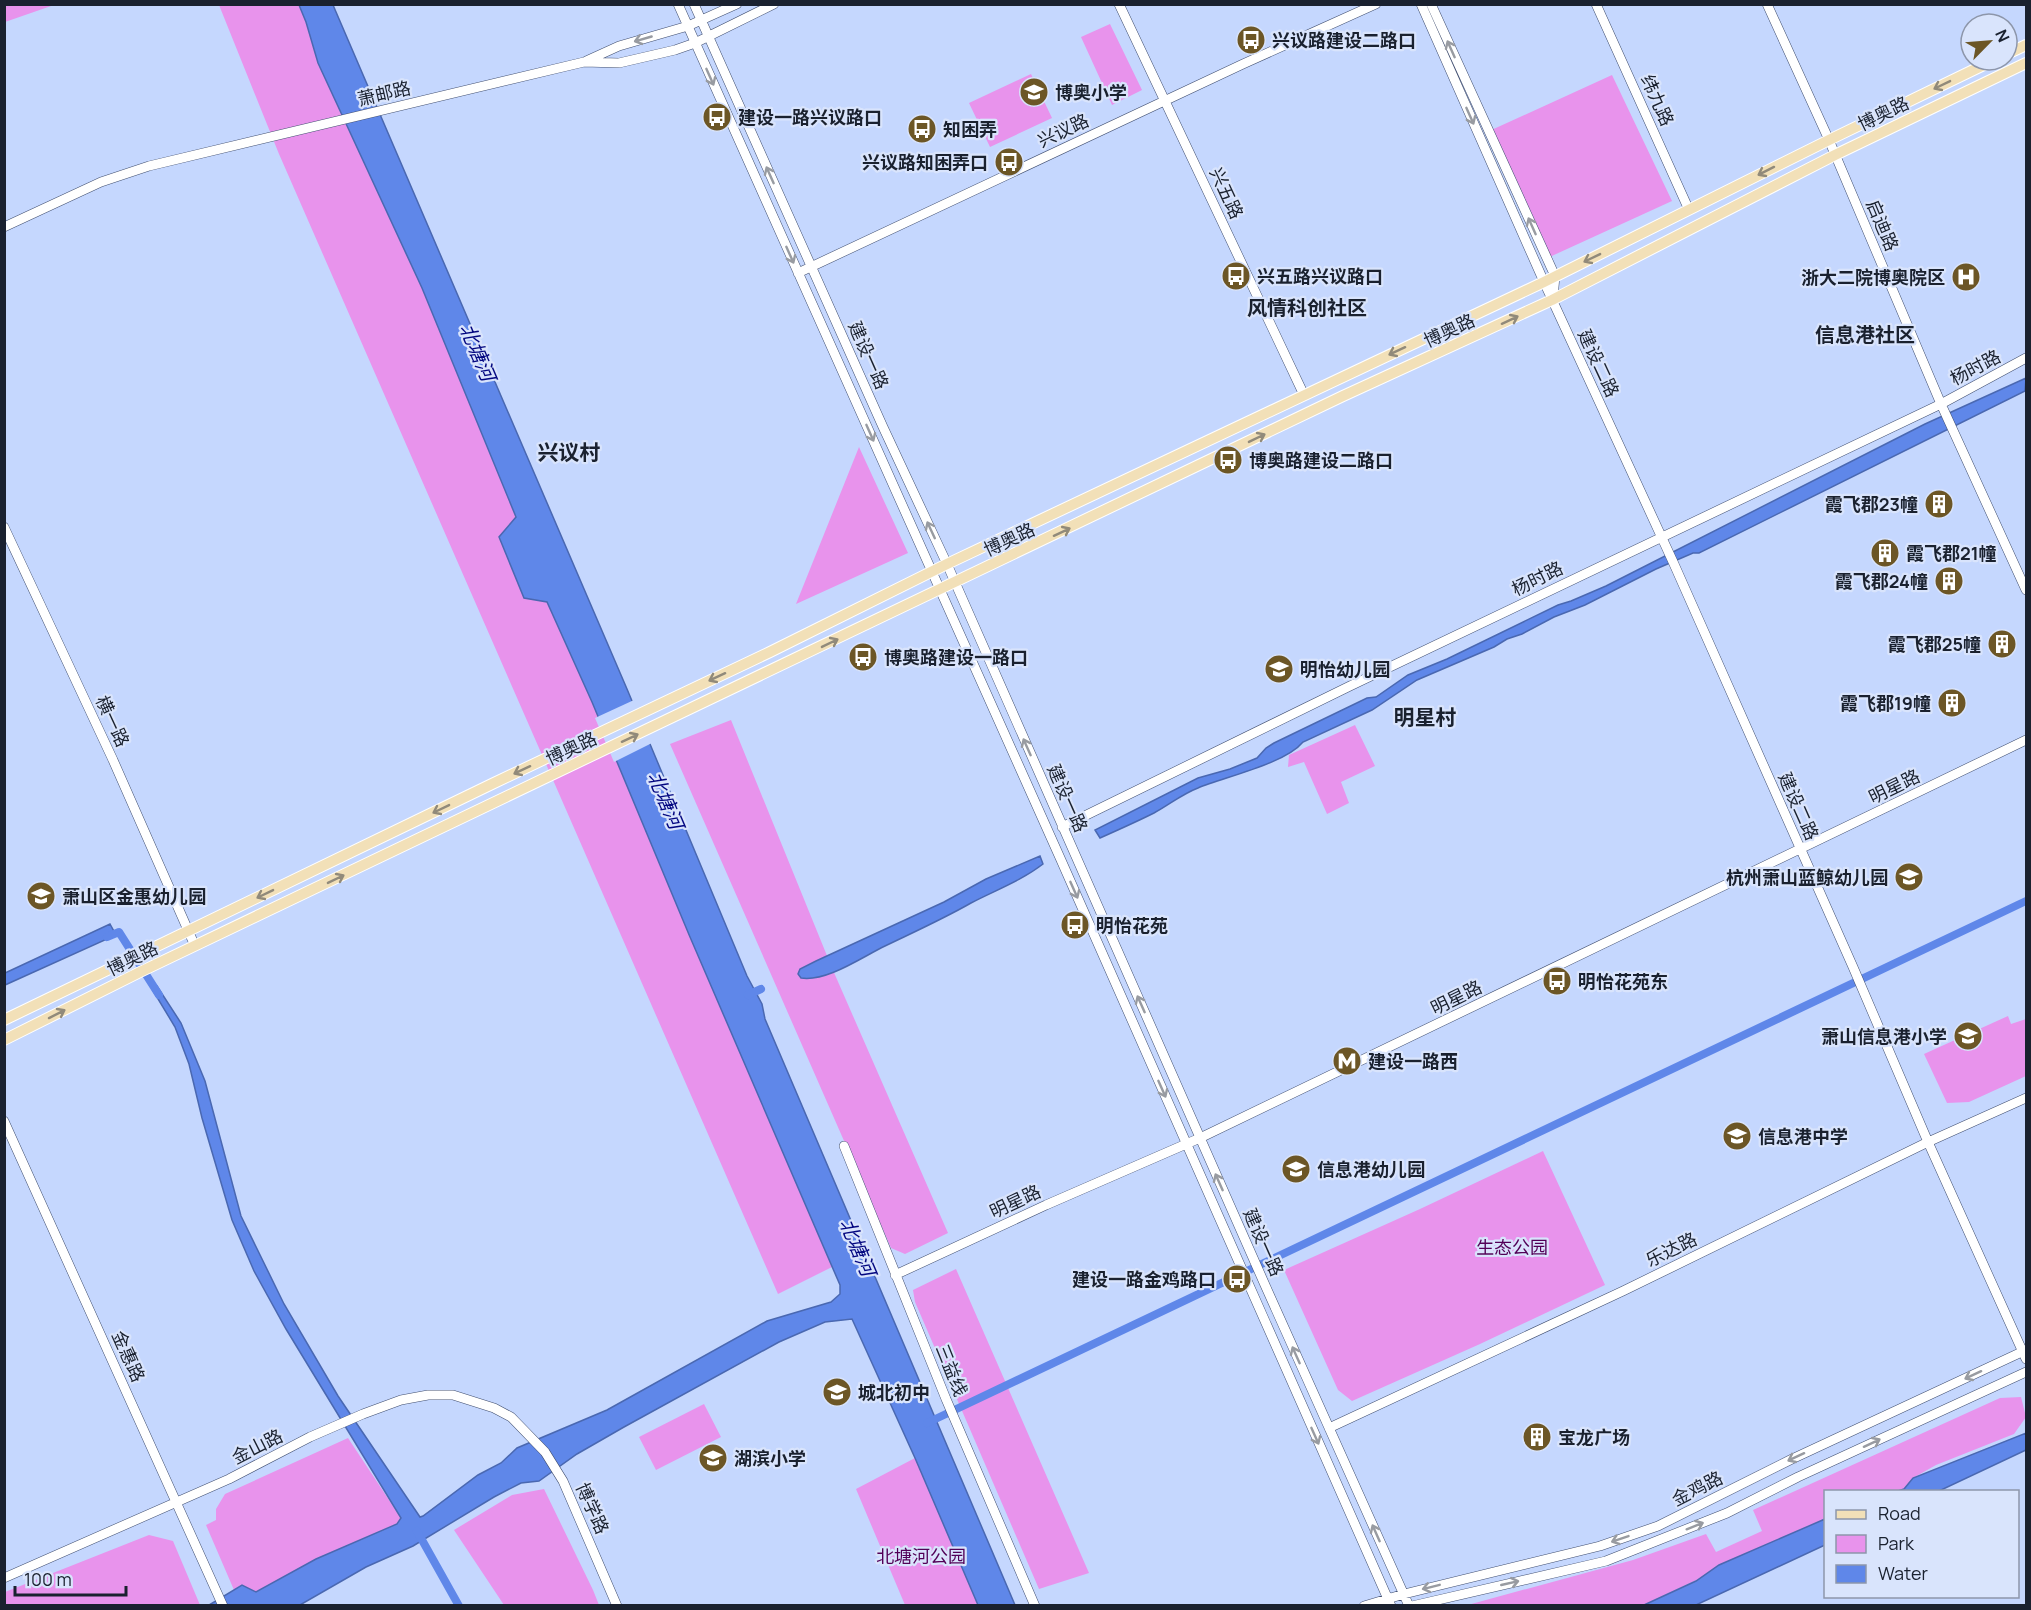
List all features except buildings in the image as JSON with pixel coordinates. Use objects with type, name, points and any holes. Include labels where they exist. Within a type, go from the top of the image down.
[{"type":"main road","name":"建设一路","points":[[678,4],[1389,1602]]},
{"type":"main road","name":"建设一路","points":[[694,4],[947,564],[1262,1279],[1410,1605]]},
{"type":"main road","points":[[584,62],[619,46],[688,26],[737,4]]},
{"type":"main road","name":"萧邮路","points":[[4,227],[102,182],[149,166],[584,62],[619,63],[675,50],[695,43],[774,4]]},
{"type":"main road","name":"兴五路","points":[[1119,4],[1304,395]]},
{"type":"main road","name":"兴议路","points":[[798,273],[1376,4]]},
{"type":"main road","name":"建设二路","points":[[1421,4],[1552,300],[1667,548],[1928,1142],[2025,1354]]},
{"type":"main road","points":[[1431,4],[1555,276],[1552,300]]},
{"type":"main road","name":"纬九路","points":[[1596,4],[1689,210]]},
{"type":"main road","name":"启迪路","points":[[1767,4],[1829,140],[1943,408],[2026,590]]},
{"type":"main road","name":"博奥路","points":[[4,1040],[140,972],[777,669],[1343,396],[1552,300],[1835,155],[2026,63]]},
{"type":"main road","name":"博奥路","points":[[4,1020],[770,652],[947,564],[1544,282],[1969,72]]},
{"type":"main road","name":"杨时路","points":[[1062,827],[1360,680],[1661,537],[1943,408],[2026,358]]},
{"type":"main road","name":"横一路","points":[[4,527],[113,759],[195,946]]},
{"type":"main road","name":"明星路","points":[[895,1275],[1046,1205],[1200,1138],[2026,740]]},
{"type":"main road","name":"乐达路","points":[[1329,1428],[1623,1291],[1928,1142],[2026,1098]]},
{"type":"main road","name":"金惠路","points":[[4,1121],[223,1605]]},
{"type":"main road","name":"三益线","points":[[844,1146],[946,1399],[1035,1605]]},
{"type":"main road","name":"金鸡路","points":[[1364,1605],[1389,1602],[1404,1594],[1600,1546],[1658,1526],[1792,1459],[2025,1354]]},
{"type":"main road","name":"金鸡路","points":[[1410,1605],[1606,1561],[1727,1513],[1798,1477],[2026,1372]]},
{"type":"main road","name":"金山路","points":[[4,1578],[229,1479],[310,1437],[400,1400],[428,1395],[453,1395],[494,1408],[511,1417],[529,1434]]},
{"type":"main road","name":"博学路","points":[[529,1434],[559,1472],[617,1605]]},
{"type":"green space","points":[[5,4],[54,4],[54,5],[5,22]]},
{"type":"green space","points":[[219,5],[299,5],[318,63],[422,288],[516,517],[524,597],[547,602],[592,702],[832,1267],[778,1294],[279,154]]},
{"type":"green space","points":[[1110,24],[1142,90],[1112,105],[1081,37]]},
{"type":"green space","points":[[1031,74],[1052,118],[990,147],[969,103]]},
{"type":"green space","points":[[1612,75],[1672,201],[1543,260],[1487,132]]},
{"type":"green space","points":[[859,447],[908,553],[796,604]]},
{"type":"green space","points":[[731,720],[832,968],[948,1233],[905,1254],[891,1248],[670,744]]},
{"type":"green space","points":[[1355,725],[1375,766],[1341,782],[1349,803],[1327,814],[1304,762],[1288,767],[1289,755]]},
{"type":"green space","points":[[2008,1016],[2011,1024],[2026,1019],[2026,1076],[1969,1102],[1947,1103],[1924,1054]]},
{"type":"green space","name":"生态公园","points":[[1543,1151],[1605,1285],[1352,1401],[1338,1390],[1284,1270]]},
{"type":"green space","points":[[956,1269],[1089,1573],[1039,1589],[915,1302],[913,1290]]},
{"type":"green space","points":[[2021,1397],[2026,1417],[2014,1434],[1936,1465],[1913,1478],[1902,1490],[1824,1490],[1824,1519],[1644,1605],[1464,1606],[1633,1560],[1706,1534],[1716,1552],[1762,1531],[1753,1510],[2000,1398]]},
{"type":"green space","points":[[704,1404],[721,1437],[656,1470],[639,1437]]},
{"type":"green space","points":[[348,1438],[401,1518],[397,1524],[316,1559],[256,1592],[242,1585],[234,1590],[206,1525],[216,1520],[216,1509],[225,1494]]},
{"type":"green space","name":"北塘河公园","points":[[915,1458],[978,1605],[905,1605],[856,1489]]},
{"type":"green space","points":[[544,1489],[599,1605],[504,1605],[454,1530],[512,1495]]},
{"type":"green space","points":[[149,1535],[173,1541],[200,1605],[5,1605],[5,1592]]},
{"type":"water","name":"北塘河","points":[[299,5],[333,5],[627,689],[747,976],[762,1004],[765,1019],[1015,1605],[978,1605],[852,1319],[825,1322],[779,1342],[577,1454],[539,1481],[521,1483],[494,1497],[413,1546],[366,1567],[300,1605],[209,1605],[242,1585],[256,1592],[316,1559],[397,1524],[401,1518],[286,1329],[254,1271],[232,1220],[202,1118],[189,1064],[175,1027],[152,989],[157,986],[181,1023],[205,1081],[241,1216],[284,1304],[338,1396],[420,1517],[478,1475],[501,1463],[517,1448],[607,1410],[767,1321],[831,1302],[840,1294],[840,1285],[690,937],[592,702],[547,602],[524,598],[499,537],[516,517],[422,288],[318,63]]},
{"type":"water","points":[[2026,378],[2025,391],[1699,553],[1693,553],[1656,569],[1585,605],[1417,680],[1372,710],[1303,742],[1283,757],[1192,790],[1154,813],[1100,838],[1095,830],[1198,778],[1257,758],[1274,743],[1367,698],[1376,697],[1408,675],[1447,659],[1558,605],[1606,586],[1925,424]]},
{"type":"water","points":[[1040,856],[1043,864],[1026,875],[844,968],[811,978],[801,978],[798,974],[800,969],[816,961],[944,902],[986,879]]},
{"type":"water","points":[[110,924],[116,935],[5,985],[5,973]]},
{"type":"water","points":[[2026,1433],[2026,1450],[1941,1490],[1901,1490],[1913,1478]]},
{"type":"water","points":[[1824,1519],[1824,1545],[1696,1605],[1644,1605],[1696,1581],[1719,1565]]},
{"type":"pier","points":[[634,700],[652,743],[614,762],[595,718]]},
{"type":"waterway","points":[[927,1423],[2026,901]]},
{"type":"waterway","points":[[107,937],[119,932],[159,995]]},
{"type":"waterway","points":[[748,995],[761,989]]},
{"type":"waterway","points":[[417,1531],[459,1606]]},
{"type":"place","name":"兴议路建设二路口","points":[[1251,40]]},
{"type":"place","name":"博奥小学","points":[[1034,92]]},
{"type":"place","name":"建设一路兴议路口","points":[[717,117]]},
{"type":"place","name":"知困弄","points":[[922,129]]},
{"type":"place","name":"兴议路知困弄口","points":[[1009,162]]},
{"type":"place","name":"兴五路兴议路口","points":[[1236,276]]},
{"type":"place","name":"浙大二院博奥院区","points":[[1966,277]]},
{"type":"place","name":"博奥路建设二路口","points":[[1228,460]]},
{"type":"place","name":"霞飞郡23幢","points":[[1939,504]]},
{"type":"place","name":"霞飞郡21幢","points":[[1885,553]]},
{"type":"place","name":"霞飞郡24幢","points":[[1949,581]]},
{"type":"place","name":"霞飞郡25幢","points":[[2002,644]]},
{"type":"place","name":"博奥路建设一路口","points":[[863,657]]},
{"type":"place","name":"明怡幼儿园","points":[[1279,669]]},
{"type":"place","name":"霞飞郡19幢","points":[[1952,703]]},
{"type":"place","name":"杭州萧山蓝鲸幼儿园","points":[[1909,877]]},
{"type":"place","name":"萧山区金惠幼儿园","points":[[41,896]]},
{"type":"place","name":"明怡花苑","points":[[1075,925]]},
{"type":"place","name":"明怡花苑东","points":[[1557,981]]},
{"type":"place","name":"萧山信息港小学","points":[[1968,1036]]},
{"type":"place","name":"建设一路西","points":[[1347,1061]]},
{"type":"place","name":"信息港中学","points":[[1737,1136]]},
{"type":"place","name":"信息港幼儿园","points":[[1296,1169]]},
{"type":"place","name":"建设一路金鸡路口","points":[[1237,1279]]},
{"type":"place","name":"城北初中","points":[[837,1392]]},
{"type":"place","name":"宝龙广场","points":[[1537,1437]]},
{"type":"place","name":"湖滨小学","points":[[713,1458]]},
{"type":"district","name":"风情科创社区","points":[[1307,307]]},
{"type":"district","name":"信息港社区","points":[[1865,334]]},
{"type":"district","name":"兴议村","points":[[569,452]]},
{"type":"district","name":"明星村","points":[[1425,717]]}]
